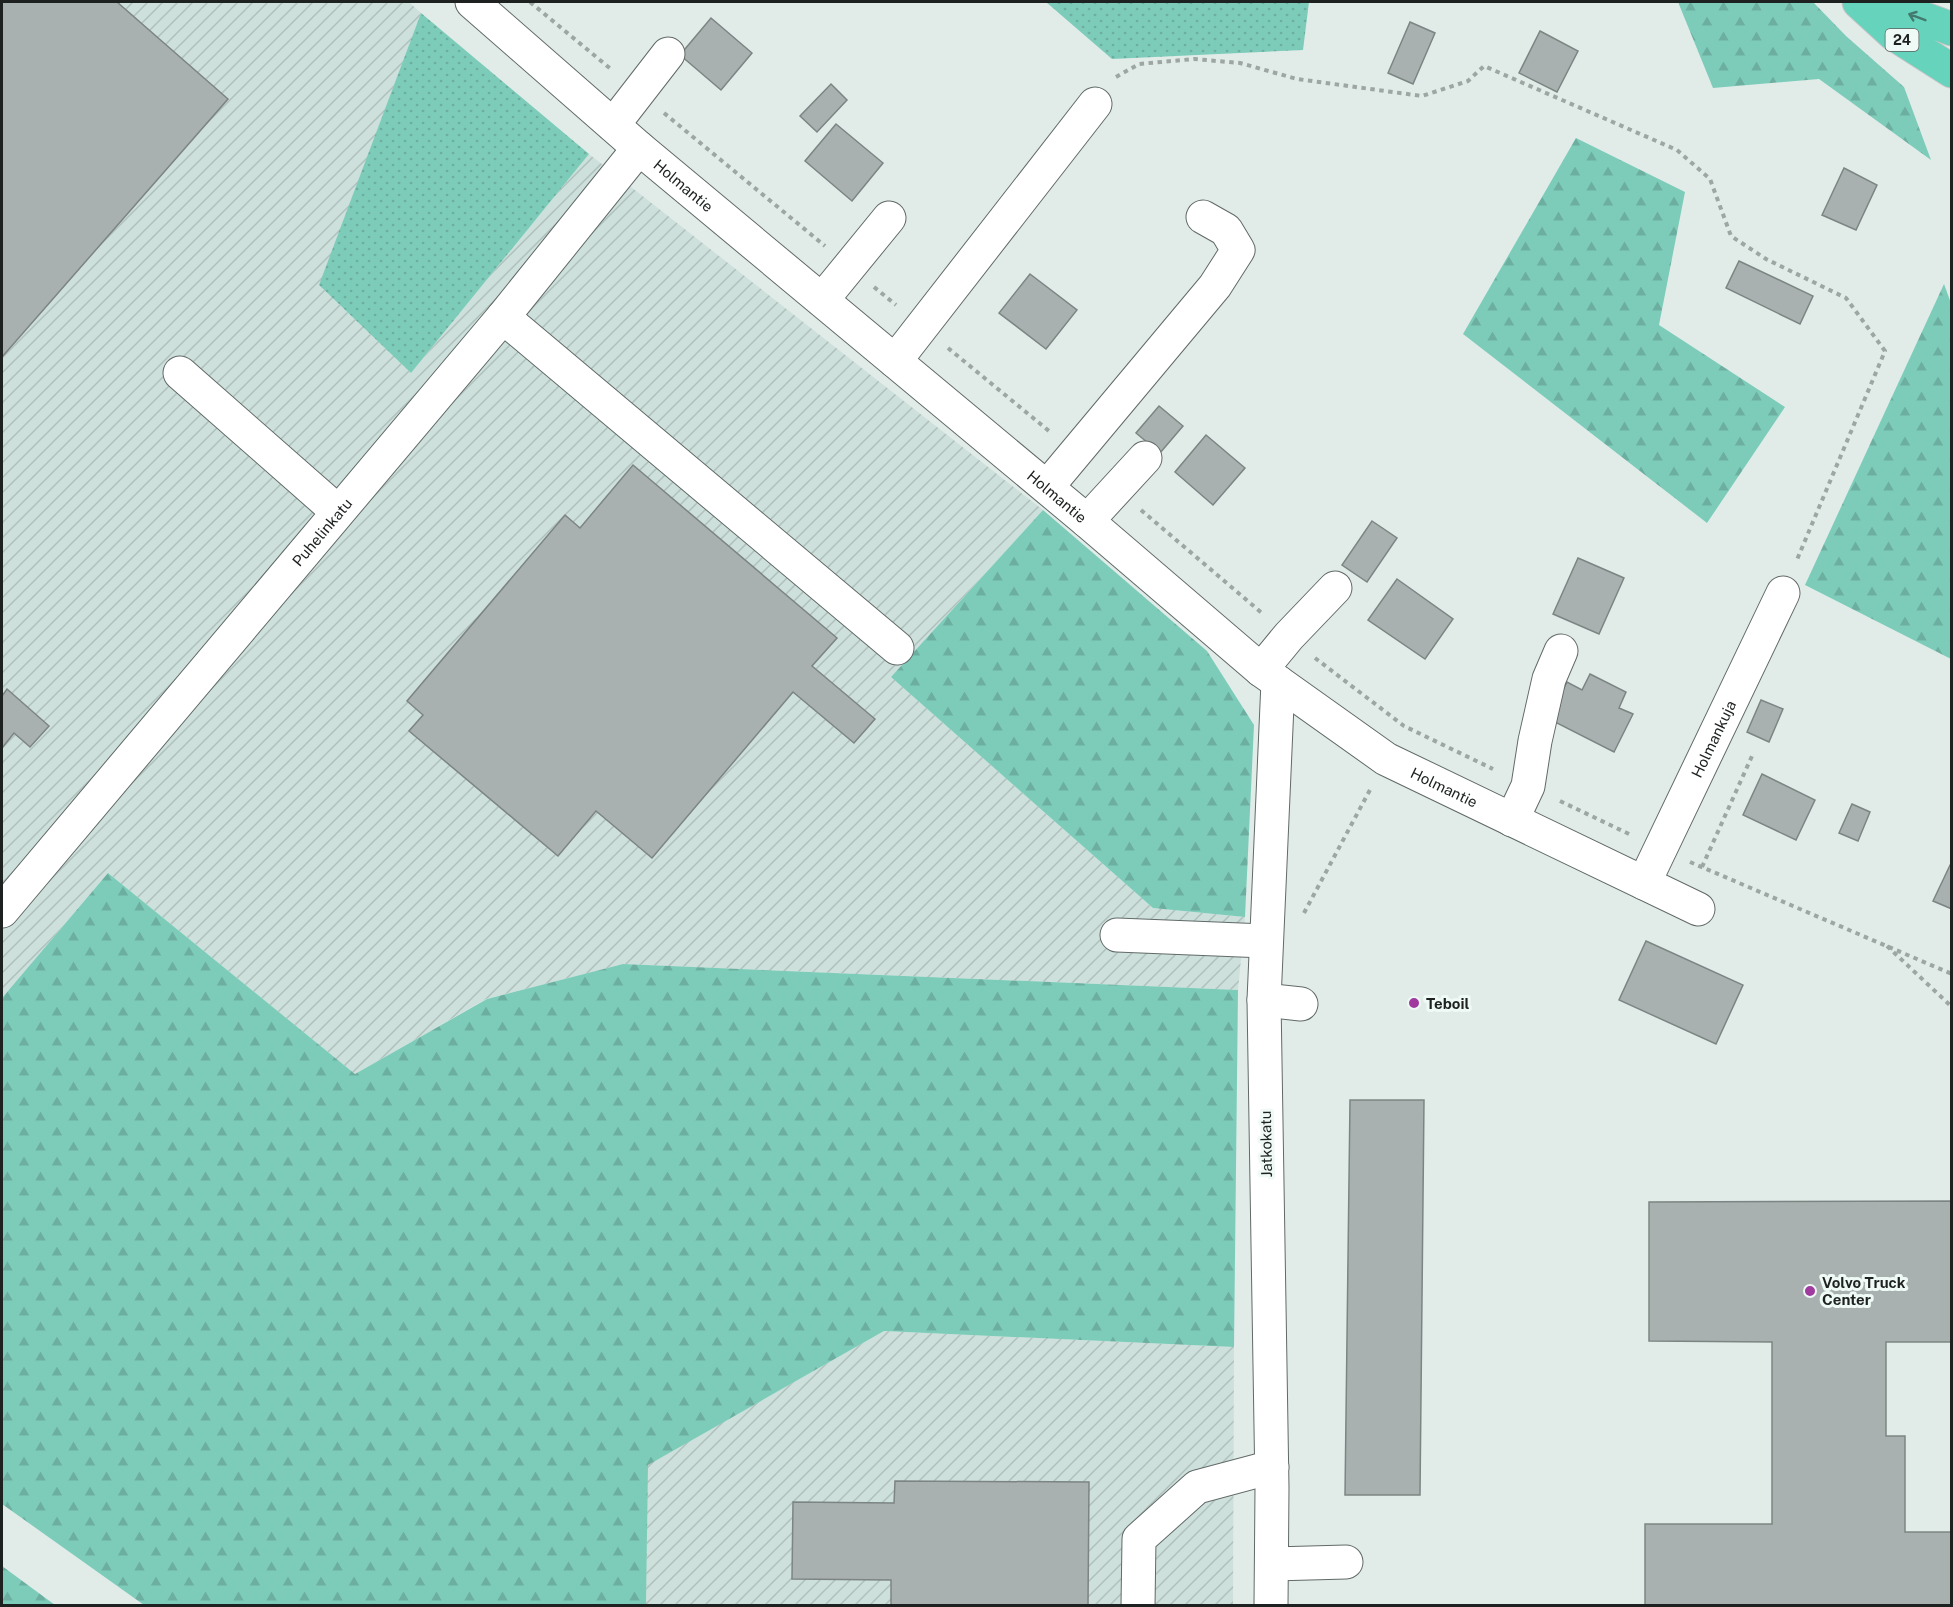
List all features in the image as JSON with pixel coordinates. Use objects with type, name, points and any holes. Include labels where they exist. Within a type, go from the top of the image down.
[{"type":"highway","name":"24","points":[[1858,2],[1894,34],[1952,71]]},
{"type":"highway","name":"24","points":[[1884,2],[1952,29]]},
{"type":"street","name":"Holmantie","points":[[490,7],[639,148],[1087,520],[1269,676],[1386,759],[1527,835],[1644,883],[1692,906]]},
{"type":"street","points":[[613,125],[668,54]]},
{"type":"street","points":[[895,361],[1095,105]]},
{"type":"street","name":"Puhelinkatu","points":[[2,911],[502,317],[639,148]]},
{"type":"street","points":[[1047,487],[1215,286],[1238,250],[1226,230],[1203,217]]},
{"type":"street","points":[[822,300],[889,218]]},
{"type":"street","points":[[502,317],[897,648]]},
{"type":"street","points":[[180,374],[337,511]]},
{"type":"street","points":[[1087,520],[1145,458]]},
{"type":"street","points":[[1269,676],[1289,636],[1335,588]]},
{"type":"street","name":"Holmankuja","points":[[1644,883],[1783,593]]},
{"type":"street","points":[[1527,835],[1528,786],[1535,741],[1549,679],[1561,651]]},
{"type":"street","name":"Jatkokatu","points":[[1269,676],[1264,1000],[1272,1467],[1271,1605]]},
{"type":"street","points":[[1117,935],[1265,941]]},
{"type":"street","points":[[1264,1000],[1301,1004]]},
{"type":"street","points":[[1138,1605],[1139,1539],[1197,1487],[1272,1467]]},
{"type":"street","points":[[1273,1564],[1346,1562]]},
{"type":"path","points":[[530,2],[1074,453]]},
{"type":"path","points":[[1095,105],[1116,77],[1139,64],[1194,59],[1240,63],[1297,79],[1422,96],[1468,81],[1484,66],[1677,150],[1710,179],[1731,236],[1766,260],[1846,298],[1885,351],[1783,593]]},
{"type":"path","points":[[1116,489],[1289,636],[1404,726],[1661,849],[1952,974]]},
{"type":"path","points":[[1265,941],[1297,926],[1404,726]]},
{"type":"path","points":[[1692,906],[1702,867],[1752,756]]},
{"type":"path","points":[[1884,944],[1952,1007]]},
{"type":"shaded area","points":[[2,2],[409,2],[421,13],[320,286],[411,373],[589,154],[1043,510],[891,677],[1153,908],[1245,917],[1238,990],[623,964],[486,999],[355,1074],[108,873],[2,998]]},
{"type":"shaded area","points":[[884,1331],[1234,1347],[1233,1605],[646,1606],[647,1465]]},
{"type":"green space","points":[[1046,2],[1309,2],[1303,50],[1112,59]]},
{"type":"green space","points":[[1678,2],[1813,2],[1846,36],[1904,87],[1931,160],[1819,79],[1713,88]]},
{"type":"green space","points":[[421,13],[589,154],[411,373],[319,285]]},
{"type":"green space","points":[[1576,138],[1685,192],[1659,325],[1785,407],[1707,523],[1463,334]]},
{"type":"green space","points":[[1944,284],[1952,306],[1951,659],[1805,585]]},
{"type":"green space","points":[[1043,510],[1207,651],[1254,725],[1245,917],[1153,908],[891,677]]},
{"type":"green space","points":[[108,873],[355,1074],[487,999],[623,964],[1238,990],[1234,1347],[884,1331],[648,1465],[646,1605],[144,1605],[2,1504],[2,998]]},
{"type":"green space","points":[[2,1566],[55,1605],[2,1605]]},
{"type":"building","points":[[2,2],[117,2],[228,99],[2,357]]},
{"type":"building","points":[[711,18],[752,53],[721,90],[680,55]]},
{"type":"building","points":[[1410,22],[1435,33],[1413,84],[1388,73]]},
{"type":"building","points":[[1540,31],[1578,51],[1557,92],[1519,73]]},
{"type":"building","points":[[831,84],[847,100],[817,132],[800,116]]},
{"type":"building","points":[[836,124],[883,163],[852,201],[805,161]]},
{"type":"building","points":[[1844,168],[1877,185],[1856,230],[1822,215]]},
{"type":"building","points":[[1739,261],[1813,296],[1800,324],[1726,288]]},
{"type":"building","points":[[1030,274],[1077,310],[1046,349],[999,313]]},
{"type":"building","points":[[1159,406],[1183,426],[1160,453],[1136,433]]},
{"type":"building","points":[[1206,435],[1245,468],[1213,505],[1175,472]]},
{"type":"building","points":[[633,465],[837,638],[812,666],[875,719],[854,743],[793,692],[652,858],[596,811],[558,856],[409,731],[423,715],[407,701],[565,515],[580,528]]},
{"type":"building","points":[[1372,521],[1397,538],[1367,582],[1342,565]]},
{"type":"building","points":[[1578,558],[1624,578],[1599,634],[1553,614]]},
{"type":"building","points":[[1397,579],[1453,619],[1425,659],[1368,620]]},
{"type":"building","points":[[1590,674],[1626,692],[1619,708],[1633,714],[1614,752],[1549,719],[1567,682],[1582,690]]},
{"type":"building","points":[[7,689],[49,726],[30,747],[14,733],[2,748],[2,696]]},
{"type":"building","points":[[1761,700],[1783,709],[1769,742],[1747,732]]},
{"type":"building","points":[[1762,774],[1815,800],[1796,840],[1743,815]]},
{"type":"building","points":[[1852,804],[1870,812],[1858,841],[1839,833]]},
{"type":"building","points":[[1952,861],[1952,909],[1933,901]]},
{"type":"building","points":[[1646,941],[1743,985],[1716,1044],[1619,1000]]},
{"type":"building","points":[[1350,1100],[1424,1100],[1420,1495],[1345,1495]]},
{"type":"building","points":[[1952,1201],[1952,1342],[1886,1342],[1886,1436],[1905,1436],[1905,1532],[1952,1532],[1952,1606],[1645,1606],[1645,1524],[1772,1524],[1772,1342],[1649,1341],[1649,1202]]},
{"type":"building","points":[[895,1481],[1089,1482],[1088,1606],[891,1606],[891,1580],[792,1579],[793,1502],[894,1503]]},
{"type":"place","name":"Teboil","points":[[1414,1003]]},
{"type":"place","name":"Volvo Truck Center","points":[[1810,1291]]}]
